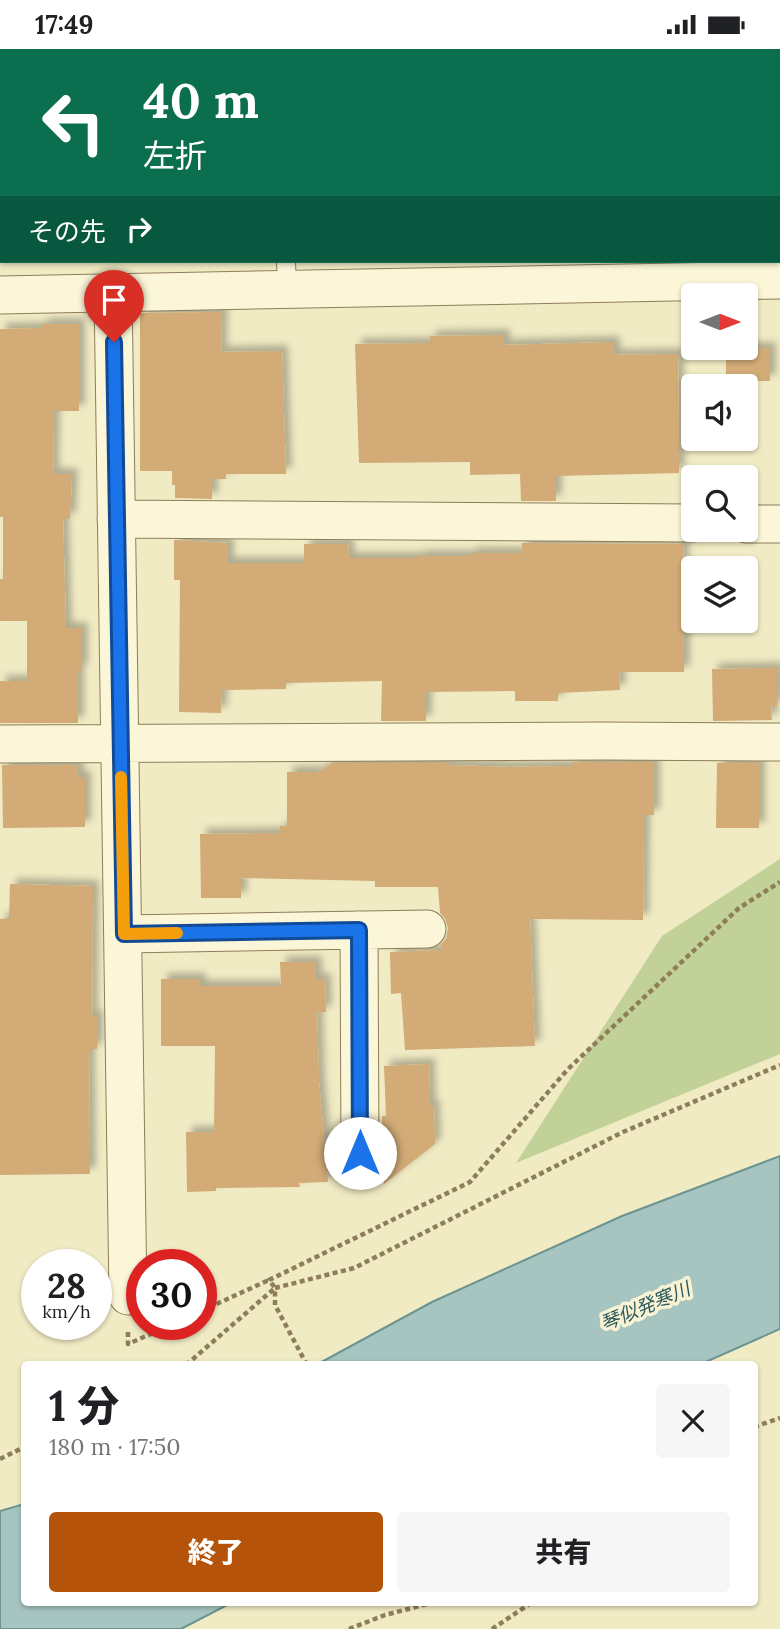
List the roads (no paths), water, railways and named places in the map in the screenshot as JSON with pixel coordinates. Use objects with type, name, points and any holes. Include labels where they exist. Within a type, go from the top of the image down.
[{"type":"street","points":[[0,295],[113,291],[286,275],[780,280]]},
{"type":"street","points":[[113,291],[127,1249]]},
{"type":"street","points":[[116,519],[681,523]]},
{"type":"street","points":[[758,524],[780,524]]},
{"type":"street","points":[[0,744],[780,742]]},
{"type":"street","points":[[124,934],[427,929]]},
{"type":"street","points":[[359,930],[360,1153]]},
{"type":"water","name":"琴似発寒川","points":[[780,1156],[780,1329],[708,1361],[323,1361],[432,1302],[622,1216]]},
{"type":"water","points":[[21,1505],[21,1606],[225,1606],[181,1629],[0,1629],[0,1511]]}]
